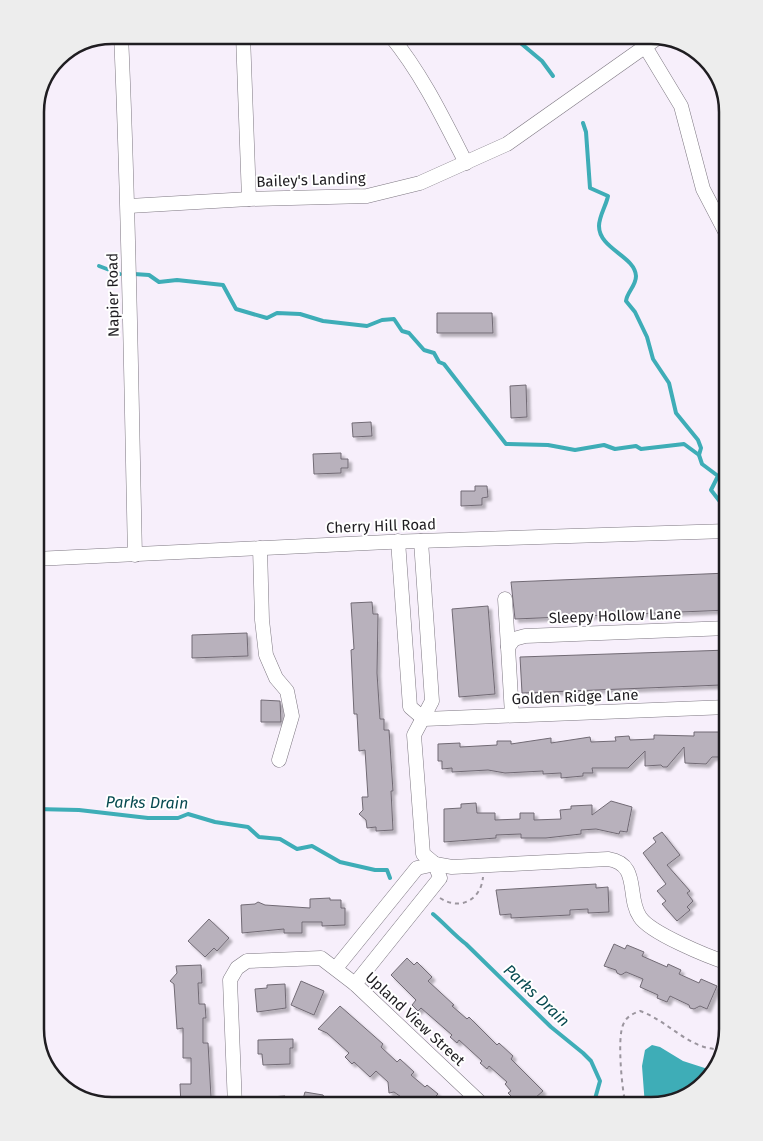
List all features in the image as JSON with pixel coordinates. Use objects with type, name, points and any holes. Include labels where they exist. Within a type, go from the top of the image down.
[{"type":"street","name":"Napier Road","points":[[121,44],[129,206],[128,270],[135,555]]},
{"type":"street","points":[[243,44],[249,199]]},
{"type":"street","points":[[397,44],[432,96],[466,163]]},
{"type":"street","name":"Bailey's Landing","points":[[129,206],[249,199],[367,196],[420,183],[507,144],[651,44]]},
{"type":"street","points":[[646,48],[681,106],[703,189],[719,220]]},
{"type":"street","name":"Cherry Hill Road","points":[[44,559],[398,541],[719,531]]},
{"type":"street","points":[[398,541],[410,707],[424,719]]},
{"type":"street","points":[[355,984],[440,878],[435,864],[422,854],[414,735],[432,701],[421,541]]},
{"type":"street","points":[[260,548],[262,620],[266,655],[276,678],[287,691],[292,716],[279,760]]},
{"type":"street","points":[[506,599],[512,715]]},
{"type":"street","name":"Sleepy Hollow Lane","points":[[508,647],[514,639],[525,636],[719,628]]},
{"type":"street","points":[[405,639],[428,637]]},
{"type":"street","name":"Golden Ridge Lane","points":[[424,719],[719,707]]},
{"type":"street","points":[[336,968],[418,868],[435,864],[452,867],[614,860],[628,870],[634,906],[646,925],[719,959]]},
{"type":"street","name":"Upland View Street","points":[[235,1097],[230,980],[237,968],[248,961],[322,958],[355,984],[474,1097]]},
{"type":"path","points":[[438,897],[454,904],[468,902],[480,891],[483,872]]},
{"type":"path","points":[[624,1097],[620,1036],[623,1024],[630,1015],[640,1011],[652,1015],[693,1043],[709,1050],[716,1049]]},
{"type":"water","points":[[652,1045],[660,1047],[683,1061],[707,1069],[693,1083],[678,1092],[661,1097],[644,1097],[642,1066],[645,1050]]},
{"type":"building","points":[[437,313],[492,313],[493,333],[437,333]]},
{"type":"building","points":[[526,385],[527,417],[511,418],[510,386]]},
{"type":"building","points":[[371,422],[372,436],[353,437],[352,423]]},
{"type":"building","points":[[341,453],[341,459],[348,459],[348,468],[341,468],[341,473],[314,474],[313,454]]},
{"type":"building","points":[[475,486],[487,486],[488,497],[482,498],[482,505],[461,506],[461,491],[475,491]]},
{"type":"building","points":[[719,573],[719,610],[515,619],[511,582]]},
{"type":"building","points":[[372,602],[373,614],[378,614],[377,673],[380,719],[384,719],[384,730],[389,730],[393,791],[391,791],[393,830],[376,831],[376,827],[367,828],[366,820],[359,814],[363,810],[362,797],[368,797],[365,750],[359,751],[357,714],[354,714],[351,650],[354,649],[351,603]]},
{"type":"building","points":[[488,606],[495,694],[459,697],[452,609]]},
{"type":"building","points":[[247,633],[248,656],[192,658],[192,635]]},
{"type":"building","points":[[719,650],[719,685],[522,693],[520,657]]},
{"type":"building","points":[[261,700],[280,701],[281,722],[261,722]]},
{"type":"building","points":[[694,732],[719,732],[719,757],[712,757],[706,764],[685,763],[684,747],[667,767],[661,765],[645,766],[645,751],[628,768],[592,768],[593,773],[583,773],[583,776],[561,778],[561,773],[543,774],[543,771],[505,773],[488,770],[452,772],[452,768],[442,769],[442,761],[438,761],[438,744],[460,743],[460,747],[497,745],[497,741],[511,741],[511,744],[551,738],[551,743],[590,737],[591,742],[616,741],[615,737],[629,736],[630,740],[654,739],[654,735],[694,736]]},
{"type":"building","points":[[611,801],[632,807],[627,832],[620,831],[619,834],[596,829],[581,830],[581,834],[546,838],[521,838],[521,834],[496,835],[496,838],[444,842],[444,809],[461,808],[461,804],[476,803],[477,813],[495,813],[495,820],[520,819],[520,813],[534,813],[534,820],[561,819],[560,810],[571,809],[571,806],[592,805],[592,815]]},
{"type":"building","points":[[662,832],[680,855],[667,865],[690,891],[687,893],[693,901],[687,907],[690,910],[677,921],[662,904],[666,901],[657,891],[666,884],[643,853],[656,842],[653,838]]},
{"type":"building","points":[[596,884],[596,888],[608,887],[609,912],[588,913],[588,909],[570,910],[570,915],[511,918],[511,914],[500,915],[496,890]]},
{"type":"building","points":[[330,898],[330,900],[341,900],[341,908],[345,908],[345,925],[322,926],[322,922],[302,922],[302,933],[284,933],[284,929],[242,933],[241,905],[258,902],[265,905],[310,908],[310,899]]},
{"type":"building","points":[[209,919],[229,938],[217,951],[214,948],[205,957],[188,941]]},
{"type":"building","points":[[614,944],[625,949],[627,945],[644,952],[642,956],[667,967],[668,964],[681,970],[679,974],[699,983],[701,979],[717,986],[707,1009],[700,1006],[694,1009],[690,1008],[689,1005],[670,996],[667,1002],[657,998],[658,995],[640,987],[643,979],[626,972],[621,975],[616,970],[604,966]]},
{"type":"building","points":[[407,958],[414,965],[417,962],[432,977],[428,981],[454,1005],[452,1006],[467,1019],[469,1017],[497,1045],[499,1043],[513,1056],[511,1059],[543,1091],[536,1097],[512,1097],[508,1093],[511,1091],[505,1084],[507,1082],[489,1066],[487,1069],[480,1063],[482,1061],[459,1040],[457,1043],[450,1037],[452,1035],[421,1008],[418,1011],[412,1005],[416,1000],[391,975]]},
{"type":"building","points":[[201,965],[202,983],[198,983],[199,1004],[205,1004],[206,1018],[203,1018],[203,1043],[208,1043],[211,1097],[181,1097],[180,1084],[191,1084],[191,1058],[183,1058],[183,1028],[177,1029],[174,984],[170,981],[177,973],[176,966]]},
{"type":"building","points":[[301,981],[324,991],[314,1015],[291,1005]]},
{"type":"building","points":[[285,984],[286,1008],[257,1012],[255,989],[267,988],[267,985]]},
{"type":"building","points":[[340,1006],[383,1044],[381,1047],[397,1062],[400,1059],[414,1072],[411,1075],[425,1087],[427,1085],[438,1094],[435,1097],[401,1097],[394,1092],[389,1093],[388,1082],[376,1071],[370,1077],[354,1062],[352,1064],[345,1057],[349,1053],[327,1033],[318,1029]]},
{"type":"building","points":[[293,1039],[293,1048],[290,1048],[290,1064],[263,1065],[262,1054],[258,1054],[258,1040]]},
{"type":"building","points":[[305,1092],[323,1095],[324,1097],[304,1097]]},
{"type":"waterway","points":[[522,44],[542,61],[553,76]]},
{"type":"waterway","points":[[583,123],[586,132],[590,188],[608,196],[599,222],[601,234],[610,247],[624,257],[634,269],[636,280],[626,301],[635,312],[647,337],[653,359],[669,383],[676,413],[698,440],[701,448],[699,455],[702,464],[718,476],[711,490],[719,500]]},
{"type":"waterway","points":[[99,266],[120,274]]},
{"type":"waterway","points":[[134,274],[149,275],[159,282],[177,280],[223,285],[236,309],[267,318],[277,313],[300,314],[323,321],[367,326],[382,320],[394,319],[402,331],[409,333],[424,350],[434,353],[439,362],[444,364],[506,444],[548,445],[575,450],[604,445],[615,449],[636,446],[641,449],[684,444],[699,455]]},
{"type":"waterway","name":"Parks Drain","points":[[44,809],[79,810],[148,818],[178,818],[188,814],[215,822],[248,827],[259,837],[280,839],[297,849],[312,846],[340,862],[375,870],[387,870],[390,878]]},
{"type":"waterway","name":"Parks Drain","points":[[433,914],[551,1027],[591,1061],[600,1081],[596,1097]]}]
